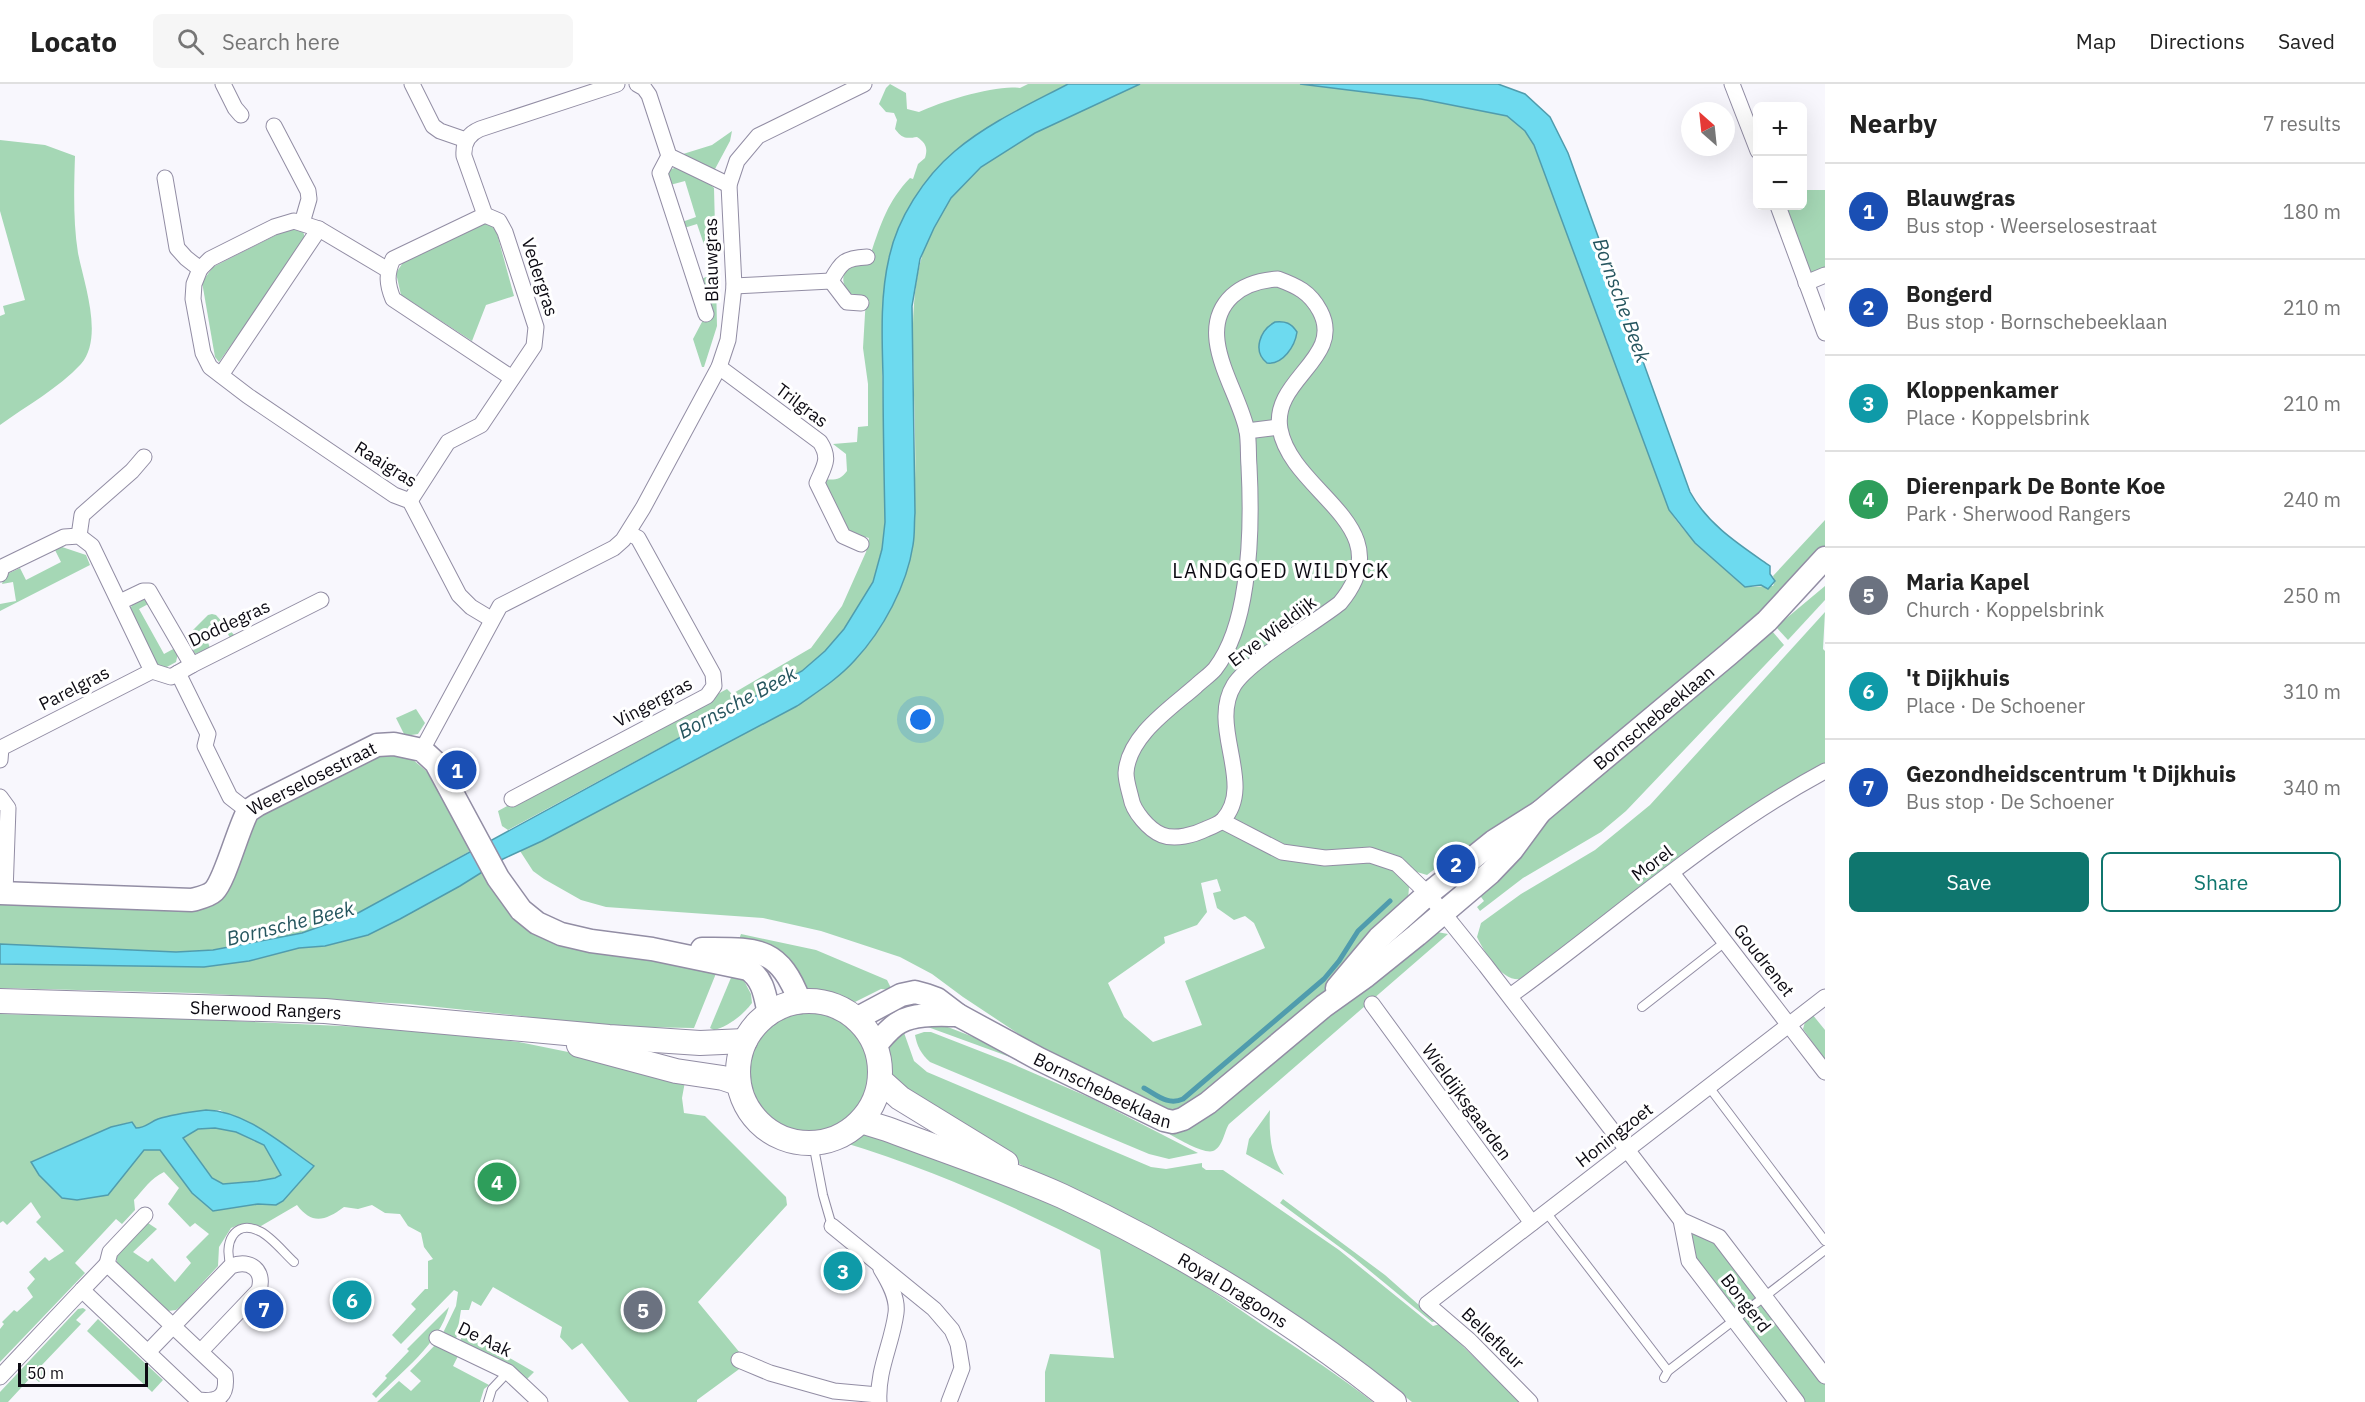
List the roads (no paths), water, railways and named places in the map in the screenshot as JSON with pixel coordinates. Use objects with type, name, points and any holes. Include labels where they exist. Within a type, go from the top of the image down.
[{"type":"main road","name":"Sherwood Rangers","points":[[0,1001],[325,1011],[479,1024],[531,1031],[700,1043],[745,1041]]},
{"type":"main road","points":[[800,1002],[826,1003],[838,1007],[856,1019],[875,1046],[880,1071],[874,1101],[861,1121],[842,1136],[825,1142],[793,1142],[766,1130],[746,1106],[738,1083],[737,1071],[745,1041],[750,1032],[769,1014],[800,1002]]},
{"type":"main road","name":"Sherwood Rangers","points":[[531,1031],[637,1061],[738,1083]]},
{"type":"main road","name":"Royal Dragoons","points":[[880,1080],[900,1098],[1059,1195]]},
{"type":"main road","name":"Royal Dragoons","points":[[861,1121],[1059,1195],[1139,1234],[1224,1284],[1297,1331],[1394,1402]]},
{"type":"street","points":[[223,84],[241,115]]},
{"type":"street","points":[[412,84],[433,126],[440,131],[466,140],[480,129],[616,84]]},
{"type":"street","points":[[637,84],[649,95],[669,156],[660,173],[706,314]]},
{"type":"street","name":"Blauwgras","points":[[422,750],[500,606],[614,548],[628,533],[719,367],[728,340],[734,286],[729,185],[737,161],[758,136],[837,90],[864,84]]},
{"type":"street","points":[[1732,84],[1753,138]]},
{"type":"street","points":[[274,126],[308,191],[309,199],[302,223]]},
{"type":"street","name":"Vedergras","points":[[410,501],[448,442],[481,425],[534,346],[536,327],[505,232],[499,221],[485,215],[464,156],[463,148],[466,140]]},
{"type":"street","points":[[669,156],[729,185]]},
{"type":"street","points":[[165,178],[177,248],[200,269],[210,259],[274,227],[294,221],[319,229],[388,270]]},
{"type":"street","points":[[1779,210],[1825,333]]},
{"type":"street","points":[[485,215],[393,259],[388,270],[388,285],[393,299],[512,378]]},
{"type":"street","points":[[221,375],[319,229]]},
{"type":"street","points":[[831,281],[839,266],[850,257],[867,257]]},
{"type":"street","name":"Raaigras","points":[[200,269],[194,284],[193,299],[203,353],[210,367],[248,396],[394,495],[410,501],[459,595],[471,607],[491,619]]},
{"type":"street","points":[[1806,283],[1825,275]]},
{"type":"street","name":"Erve Wieldijk","points":[[1278,279],[1305,291],[1313,299],[1322,315],[1324,330],[1323,345],[1286,393],[1280,415],[1283,441],[1293,459],[1344,517],[1355,536],[1360,564],[1351,590],[1340,603],[1257,663],[1235,684],[1227,703],[1225,720],[1235,781],[1234,798],[1222,821],[1200,832],[1181,836],[1161,834],[1146,823],[1132,803],[1126,772],[1137,743],[1153,724],[1215,669],[1236,623],[1245,587],[1251,501],[1247,431],[1221,361],[1217,342],[1217,322],[1221,309],[1238,291],[1265,280],[1278,279]]},
{"type":"street","points":[[734,286],[831,281]]},
{"type":"street","points":[[831,281],[847,302],[861,303]]},
{"type":"street","name":"Trilgras","points":[[719,367],[820,442],[826,451],[826,462],[817,483],[843,536],[861,544]]},
{"type":"street","points":[[1247,431],[1280,427]]},
{"type":"street","points":[[79,536],[82,515],[132,471],[144,457]]},
{"type":"street","name":"Vingergras","points":[[512,799],[707,696],[714,686],[713,674],[638,538],[628,533]]},
{"type":"street","points":[[0,573],[3,567],[64,537],[79,536],[92,546],[152,671],[171,676],[192,665]]},
{"type":"street","name":"Bornschebeeklaan","points":[[1324,1005],[1379,938],[1428,894],[1494,841],[1540,812],[1767,621],[1825,558]]},
{"type":"street","name":"Bornschebeeklaan","points":[[1767,621],[1800,600],[1825,580]]},
{"type":"street","name":"Doddegras","points":[[120,602],[143,591],[149,591],[192,665],[321,600]]},
{"type":"street","name":"Erve Wieldijk","points":[[1215,669],[1235,684]]},
{"type":"street","name":"Parelgras","points":[[0,760],[0,747],[152,671]]},
{"type":"street","points":[[178,673],[208,734],[205,746],[230,797],[248,812]]},
{"type":"street","name":"Weerselosestraat","points":[[2,893],[192,900],[205,896],[215,890],[221,879],[241,824],[248,812],[268,799],[377,745],[393,744],[422,750]]},
{"type":"street","points":[[422,750],[436,764],[498,878],[521,910],[537,923],[561,934],[591,941],[652,949],[748,969],[756,974],[762,985],[769,1014]]},
{"type":"street","name":"Morel","points":[[1510,996],[1672,873],[1771,802],[1825,771]]},
{"type":"street","points":[[0,797],[8,808],[2,893]]},
{"type":"street","name":"Bornschebeeklaan","points":[[856,1019],[901,995],[915,992],[937,999],[958,1015],[1164,1120],[1173,1122],[1183,1119],[1208,1103],[1324,1005],[1366,976],[1490,873],[1512,849],[1540,812]]},
{"type":"street","points":[[1222,821],[1282,852],[1325,858],[1370,855],[1397,864],[1443,912]]},
{"type":"street","name":"Goudrenet","points":[[1672,873],[1825,1072]]},
{"type":"street","name":"Bongerd","points":[[1443,912],[1681,1220],[1689,1261],[1797,1402]]},
{"type":"street","points":[[652,949],[732,949],[768,956],[781,964],[800,1002]]},
{"type":"street","name":"Honingzoet","points":[[1427,1304],[1825,997]]},
{"type":"street","name":"Wieldijksgaarden","points":[[1372,1004],[1532,1223]]},
{"type":"street","name":"Bornschebeeklaan","points":[[875,1046],[891,1029],[905,1020],[931,1015],[958,1015]]},
{"type":"street","points":[[0,1377],[107,1264],[110,1252],[145,1215]]},
{"type":"street","name":"Bongerd","points":[[1681,1220],[1719,1238],[1825,1376]]},
{"type":"street","points":[[832,1226],[925,1302],[952,1330],[961,1354],[962,1368],[949,1402]]},
{"type":"street","points":[[739,1360],[834,1391],[879,1399],[879,1376],[896,1312],[889,1283],[876,1261]]},
{"type":"street","points":[[148,1352],[231,1266],[247,1263],[254,1267],[259,1273],[261,1282],[259,1290],[201,1351]]},
{"type":"street","points":[[82,1290],[198,1400],[212,1402],[222,1396],[226,1386],[225,1375],[107,1264]]},
{"type":"street","points":[[896,1312],[908,1302],[915,1300],[925,1302]]},
{"type":"street","name":"Bellefleur","points":[[1427,1304],[1470,1341],[1530,1402]]},
{"type":"street","name":"De Aak","points":[[437,1338],[508,1372],[540,1402]]},
{"type":"lane","points":[[1642,1007],[1725,942]]},
{"type":"lane","points":[[1709,1087],[1825,1241]]},
{"type":"lane","points":[[813,1143],[823,1195],[832,1226]]},
{"type":"lane","points":[[1546,1212],[1666,1375],[1825,1250]]},
{"type":"lane","points":[[231,1266],[227,1254],[228,1244],[233,1234],[242,1229],[261,1232],[294,1262]]},
{"type":"lane","points":[[489,1402],[492,1389],[508,1372]]},
{"type":"water","points":[[1068,84],[1140,84],[1035,133],[981,167],[951,198],[920,259],[912,306],[914,541],[905,576],[884,621],[865,648],[834,679],[797,706],[542,841],[503,859],[460,886],[368,935],[325,946],[299,948],[249,961],[204,967],[0,964],[0,944],[176,952],[213,950],[302,933],[358,913],[802,671],[825,651],[844,629],[873,582],[882,549],[885,522],[883,302],[886,272],[898,228],[923,186],[955,151],[995,123]]},
{"type":"water","points":[[1300,84],[1498,84],[1525,94],[1550,117],[1568,153],[1690,492],[1697,504],[1715,524],[1770,566],[1770,574],[1775,581],[1768,589],[1761,585],[1745,587],[1695,543],[1669,510],[1534,145],[1525,131],[1507,116],[1421,99]]},
{"type":"water","points":[[1275,322],[1288,323],[1297,332],[1294,343],[1287,354],[1278,361],[1267,363],[1260,353],[1260,341],[1265,330]]},
{"type":"water","points":[[206,1110],[221,1112],[249,1122],[314,1166],[283,1201],[276,1205],[258,1204],[213,1211],[192,1193],[160,1150],[144,1150],[108,1195],[77,1200],[62,1198],[39,1175],[31,1162],[111,1127],[132,1122],[136,1128],[139,1128],[164,1117]],"holes":[[[215,1128],[236,1132],[264,1145],[281,1175],[258,1181],[223,1184],[212,1178],[183,1138],[198,1129]]]},
{"type":"waterway","points":[[1144,1088],[1167,1100],[1183,1099],[1324,979],[1339,961],[1358,931],[1390,901]]},
{"type":"place","name":"Blauwgras","points":[[457,770]]},
{"type":"place","name":"Bongerd","points":[[1456,864]]},
{"type":"place","name":"Dierenpark De Bonte Koe","points":[[497,1182]]},
{"type":"place","name":"Kloppenkamer","points":[[843,1271]]},
{"type":"place","name":"'t Dijkhuis","points":[[352,1300]]},
{"type":"place","name":"Gezondheidscentrum 't Dijkhuis","points":[[264,1309]]},
{"type":"place","name":"Maria Kapel","points":[[643,1310]]},
{"type":"district","name":"LANDGOED WILDYCK","points":[[1281,570]]},
{"type":"water label","name":"Bornsche Beek","points":[[1622,300]]},
{"type":"water label","name":"Bornsche Beek","points":[[737,702]]},
{"type":"water label","name":"Bornsche Beek","points":[[290,923]]}]
